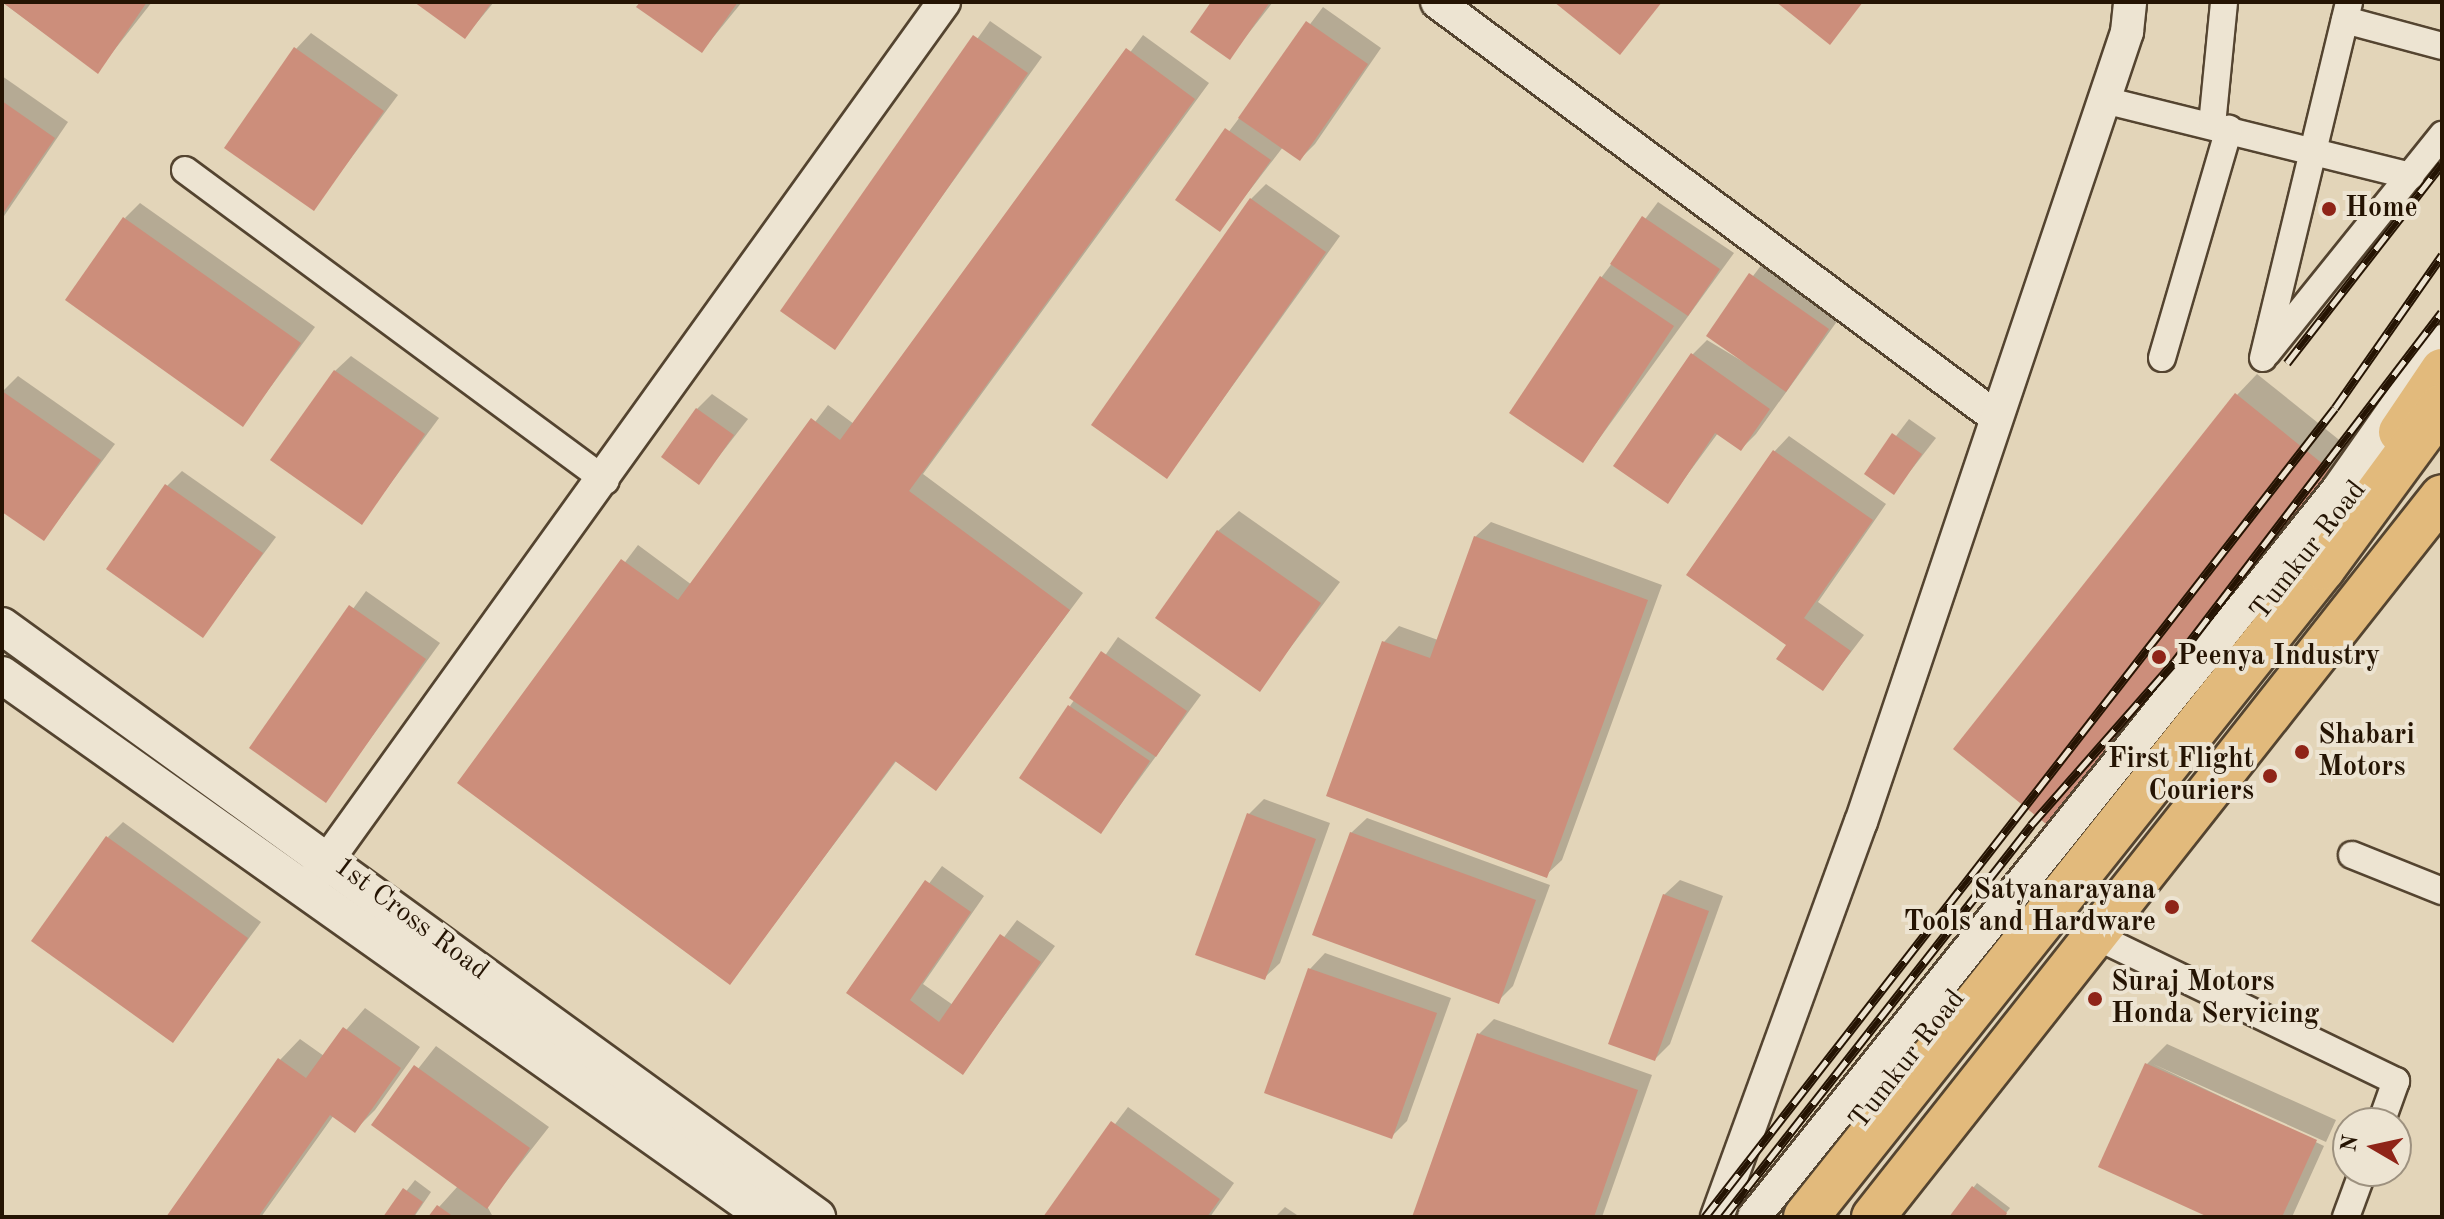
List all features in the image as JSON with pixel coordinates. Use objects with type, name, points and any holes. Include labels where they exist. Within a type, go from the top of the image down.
[{"type":"highway","name":"Tumkur Road","points":[[1784,1217],[2336,518],[2442,370]]},
{"type":"highway","points":[[1806,1217],[2323,568],[2442,406]]},
{"type":"highway","points":[[1839,1217],[2442,452]]},
{"type":"highway","points":[[1873,1217],[2442,496]]},
{"type":"main road","name":"1st Cross Road","points":[[2,626],[329,857],[817,1217]]},
{"type":"main road","name":"1st Cross Road","points":[[2,675],[767,1217]]},
{"type":"street","points":[[305,891],[606,481],[944,2]]},
{"type":"street","points":[[1437,2],[1996,417]]},
{"type":"street","points":[[1717,1217],[1861,822],[2104,100],[2130,2]]},
{"type":"street","points":[[2162,358],[2221,127],[2224,2]]},
{"type":"street","points":[[2442,46],[2347,11],[2263,358],[2442,135]]},
{"type":"street","points":[[2104,100],[2314,148],[2411,176]]},
{"type":"street","points":[[185,170],[606,481]]},
{"type":"street","points":[[1754,1217],[2338,489],[2442,341]]},
{"type":"street","points":[[1888,1217],[2442,526]]},
{"type":"street","points":[[2352,855],[2442,891]]},
{"type":"street","points":[[2108,942],[2396,1081],[2387,1107]]},
{"type":"street","points":[[2346,1217],[2357,1187]]},
{"type":"building","points":[[2,2],[147,2],[98,74]]},
{"type":"building","points":[[414,2],[492,2],[465,39]]},
{"type":"building","points":[[640,2],[738,2],[702,53],[636,7]]},
{"type":"building","points":[[1211,2],[1270,2],[1230,60],[1190,32]]},
{"type":"building","points":[[1554,2],[1662,2],[1620,55]]},
{"type":"building","points":[[1776,2],[1863,2],[1830,45]]},
{"type":"building","points":[[1306,21],[1368,64],[1300,161],[1238,118]]},
{"type":"building","points":[[973,35],[1028,73],[835,350],[780,311]]},
{"type":"building","points":[[294,47],[384,111],[314,211],[224,148]]},
{"type":"building","points":[[1126,48],[1195,99],[909,491],[1070,610],[936,791],[895,761],[730,985],[457,783],[621,559],[678,600],[811,418],[840,440]]},
{"type":"building","points":[[2,101],[55,138],[2,215]]},
{"type":"building","points":[[1225,128],[1271,160],[1220,232],[1175,200]]},
{"type":"building","points":[[1250,198],[1326,252],[1167,479],[1091,425]]},
{"type":"building","points":[[1642,216],[1720,269],[1688,316],[1610,264]]},
{"type":"building","points":[[123,217],[301,343],[243,427],[65,300]]},
{"type":"building","points":[[1749,273],[1829,329],[1786,392],[1706,336]]},
{"type":"building","points":[[1600,276],[1674,326],[1583,463],[1509,413]]},
{"type":"building","points":[[1691,353],[1770,409],[1741,451],[1715,433],[1668,504],[1613,466]]},
{"type":"building","points":[[334,370],[425,434],[362,525],[270,460]]},
{"type":"building","points":[[2,391],[101,460],[44,541],[2,512]]},
{"type":"building","points":[[2235,393],[2344,481],[2061,836],[1953,749]]},
{"type":"building","points":[[696,408],[734,435],[699,485],[661,457]]},
{"type":"building","points":[[1892,433],[1922,454],[1894,495],[1864,474]]},
{"type":"building","points":[[1773,450],[1873,520],[1804,618],[1851,651],[1823,691],[1776,659],[1786,645],[1686,575]]},
{"type":"building","points":[[165,484],[263,553],[203,638],[106,569]]},
{"type":"building","points":[[1217,530],[1321,603],[1260,692],[1155,618]]},
{"type":"building","points":[[1474,536],[1648,600],[1547,878],[1326,796],[1382,641],[1430,658]]},
{"type":"building","points":[[349,605],[426,659],[326,803],[249,748]]},
{"type":"building","points":[[1101,651],[1187,711],[1156,757],[1069,698]]},
{"type":"building","points":[[1068,705],[1150,761],[1101,834],[1019,778]]},
{"type":"building","points":[[1247,813],[1316,839],[1265,980],[1195,955]]},
{"type":"building","points":[[1350,832],[1536,900],[1499,1004],[1312,935]]},
{"type":"building","points":[[106,836],[248,938],[173,1043],[31,941]]},
{"type":"building","points":[[925,880],[971,912],[910,1000],[939,1022],[1000,934],[1041,962],[963,1075],[846,993]]},
{"type":"building","points":[[1663,894],[1709,911],[1655,1061],[1608,1044]]},
{"type":"building","points":[[1308,968],[1437,1013],[1392,1139],[1264,1093]]},
{"type":"building","points":[[343,1027],[401,1068],[355,1133],[330,1115],[258,1217],[166,1217],[278,1058],[306,1078]]},
{"type":"building","points":[[1477,1033],[1638,1090],[1594,1217],[1412,1217]]},
{"type":"building","points":[[2145,1063],[2317,1140],[2282,1217],[2208,1217],[2098,1167]]},
{"type":"building","points":[[414,1065],[530,1148],[487,1209],[371,1125]]},
{"type":"building","points":[[1111,1121],[1220,1199],[1207,1217],[1043,1217]]},
{"type":"building","points":[[1972,1186],[2007,1213],[2005,1217],[1949,1217]]},
{"type":"building","points":[[403,1188],[423,1202],[413,1217],[383,1217]]},
{"type":"building","points":[[437,1205],[454,1217],[428,1217]]},
{"type":"railway","points":[[2287,363],[2442,164]]},
{"type":"railway","points":[[1705,1217],[2335,408],[2442,255]]},
{"type":"railway","points":[[1724,1217],[2031,825],[2175,661],[2442,312]]},
{"type":"place","name":"Home","points":[[2329,209]]},
{"type":"place","name":"Peenya Industry","points":[[2159,657]]},
{"type":"place","name":"Shabari Motors","points":[[2302,752]]},
{"type":"place","name":"First Flight Couriers","points":[[2270,776]]},
{"type":"place","name":"Satyanarayana Tools and Hardware","points":[[2172,907]]},
{"type":"place","name":"Suraj Motors Honda Servicing","points":[[2095,999]]}]
